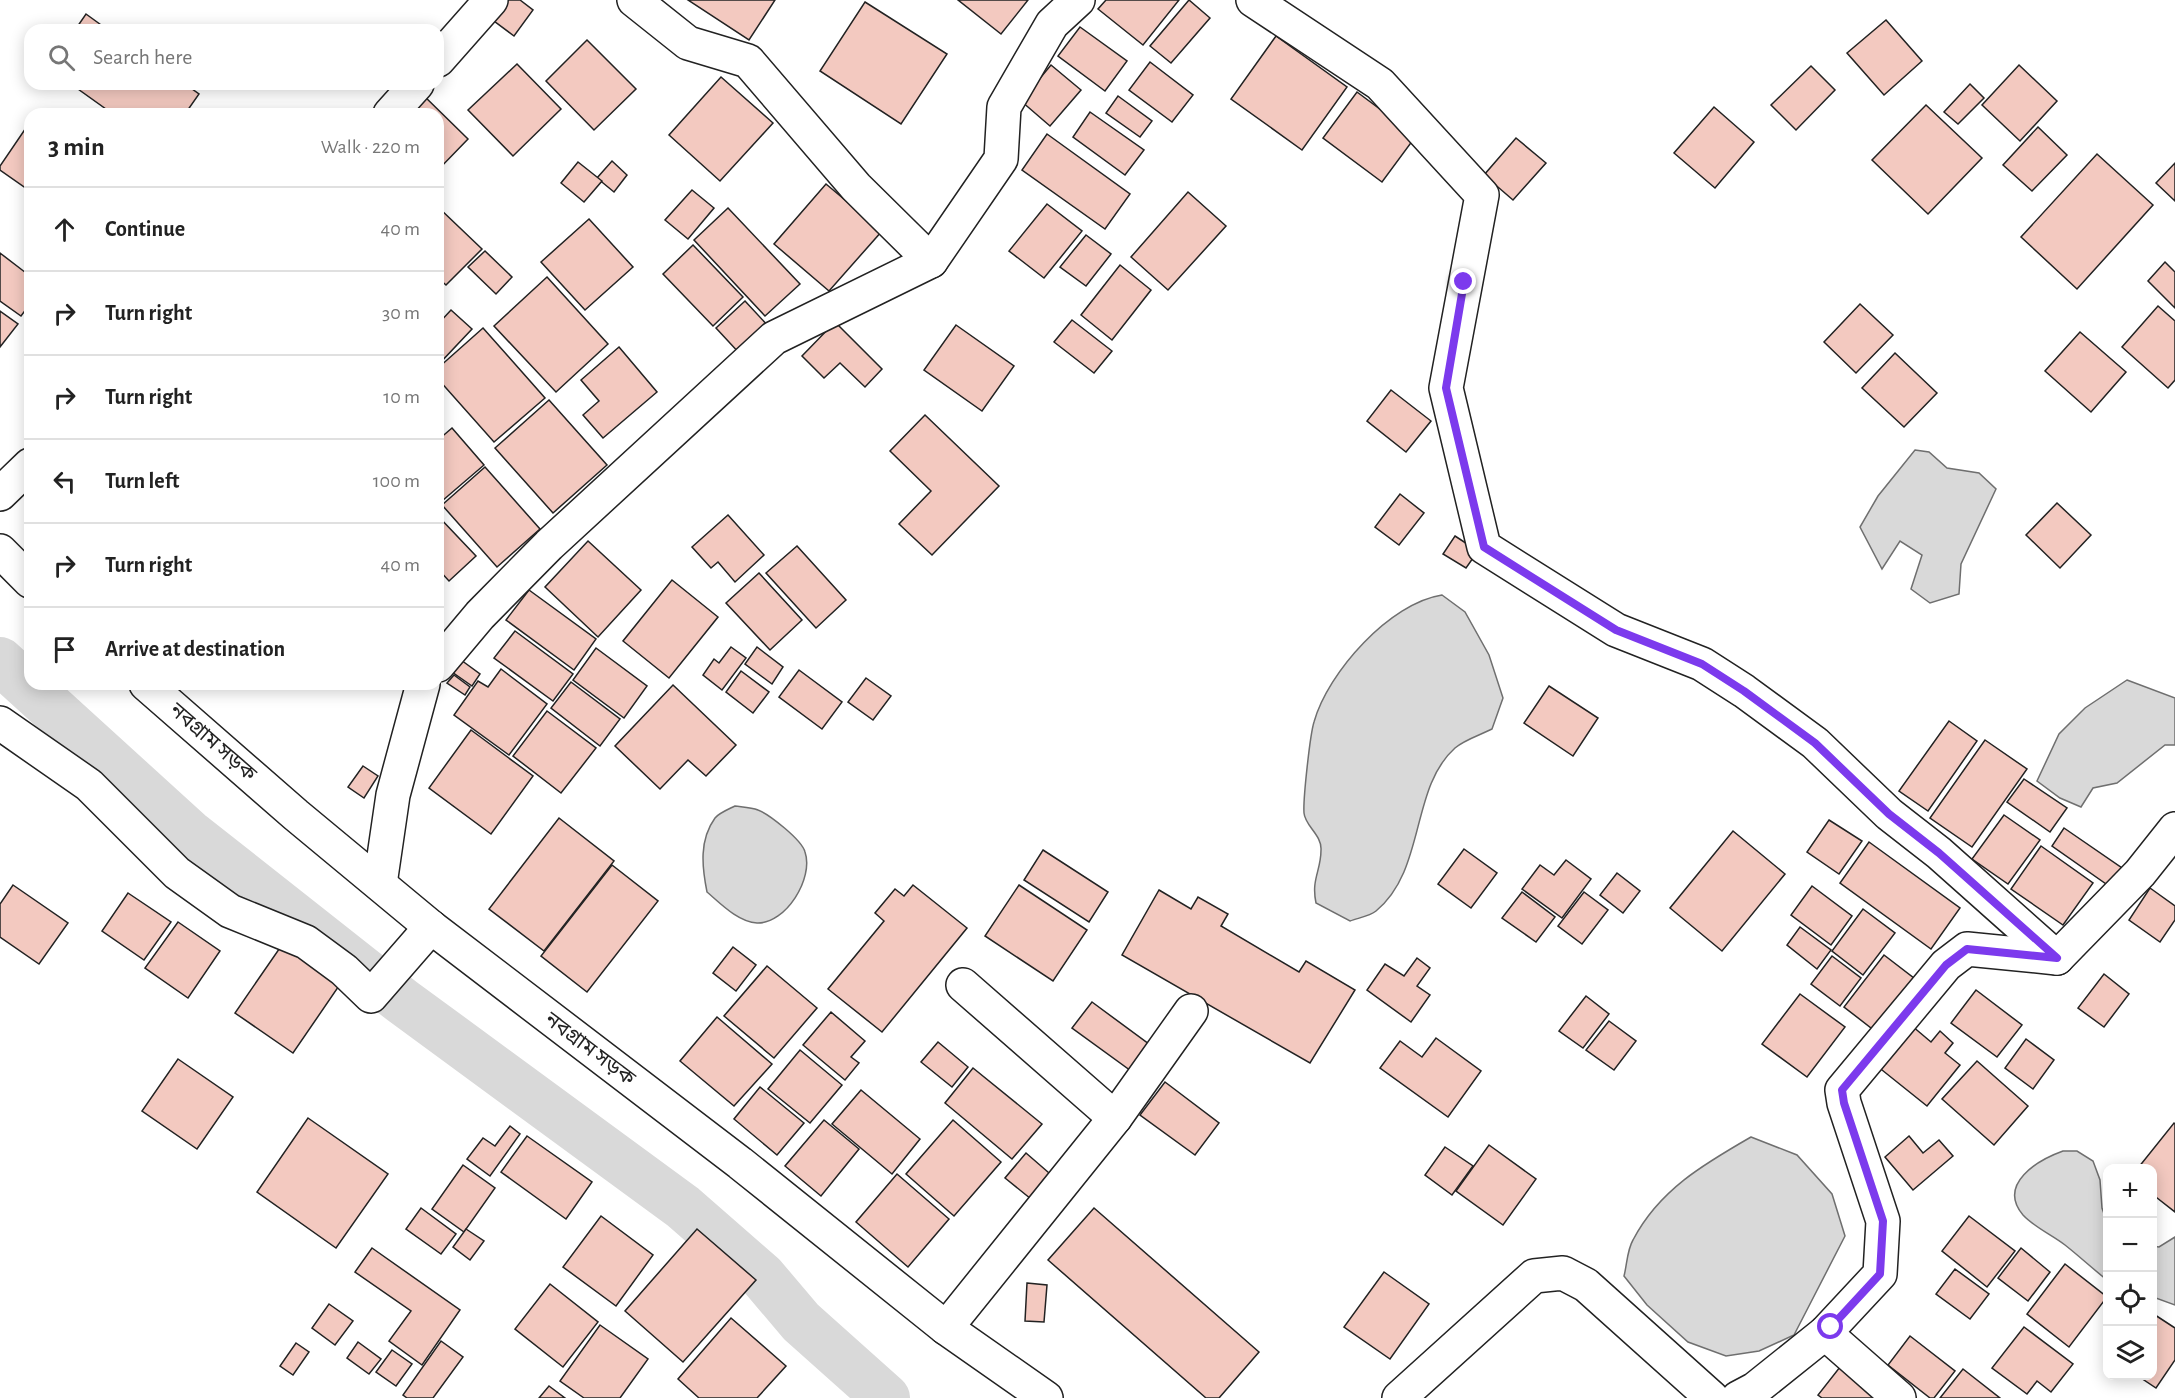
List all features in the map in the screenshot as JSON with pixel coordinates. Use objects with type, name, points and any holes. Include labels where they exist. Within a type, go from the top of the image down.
[{"type":"street","points":[[444,53],[491,0]]},
{"type":"street","points":[[634,0],[688,42],[748,61],[856,187],[931,261]]},
{"type":"street","points":[[444,658],[480,615],[549,544],[774,338],[931,261],[1001,159],[1004,107],[1052,24],[1078,0]]},
{"type":"street","points":[[1253,0],[1380,84],[1482,195],[1446,388],[1484,547],[1616,630],[1702,664],[1744,691],[1815,743],[1889,814],[1939,853],[2057,958]]},
{"type":"street","points":[[395,108],[412,90]]},
{"type":"street","points":[[0,494],[24,471]]},
{"type":"street","points":[[0,551],[24,574]]},
{"type":"street","name":"নবগ্রাম সড়ক","points":[[153,690],[296,816],[431,927],[740,1163],[946,1328],[1046,1398]]},
{"type":"street","points":[[380,884],[393,795],[421,690]]},
{"type":"street","points":[[0,723],[89,785],[177,873],[230,910],[306,942],[344,970],[371,996],[431,927]]},
{"type":"street","points":[[2057,958],[2140,873],[2175,830]]},
{"type":"street","points":[[1738,1398],[1755,1389],[1825,1333],[1880,1274],[1883,1221],[1844,1103],[1842,1090],[1946,965],[1967,949],[2057,958]]},
{"type":"street","points":[[963,985],[1115,1118]]},
{"type":"street","points":[[946,1328],[1115,1118],[1191,1011]]},
{"type":"street","points":[[1399,1398],[1534,1276],[1563,1273],[1586,1285],[1712,1398]]},
{"type":"street","points":[[1825,1333],[1899,1398]]},
{"type":"shaded area","points":[[1915,450],[1929,452],[1947,468],[1979,473],[1996,489],[1961,564],[1959,594],[1930,603],[1911,589],[1922,555],[1900,541],[1882,569],[1860,527],[1878,496]]},
{"type":"shaded area","points":[[1442,595],[1465,612],[1489,655],[1503,698],[1492,729],[1459,745],[1441,765],[1423,806],[1403,874],[1392,894],[1373,913],[1350,921],[1316,903],[1315,881],[1321,857],[1321,845],[1304,813],[1307,767],[1314,722],[1321,703],[1333,682],[1364,643],[1402,611],[1422,601]]},
{"type":"shaded area","points":[[2127,680],[2175,698],[2175,745],[2165,745],[2117,783],[2093,788],[2081,807],[2060,798],[2037,781],[2059,734],[2085,708]]},
{"type":"shaded area","points":[[735,806],[763,812],[792,834],[805,852],[807,863],[805,874],[795,898],[778,916],[768,921],[757,923],[743,919],[707,892],[703,863],[706,835],[717,816]]},
{"type":"shaded area","points":[[1751,1137],[1797,1155],[1832,1194],[1845,1236],[1794,1335],[1759,1351],[1726,1356],[1688,1342],[1647,1305],[1624,1276],[1631,1244],[1656,1207],[1669,1193],[1700,1168]]},
{"type":"shaded area","points":[[2063,1151],[2077,1151],[2093,1161],[2100,1180],[2103,1211],[2103,1277],[2065,1245],[2027,1219],[2016,1204],[2015,1193],[2024,1175],[2053,1155]]},
{"type":"shaded area","points":[[2175,1237],[2175,1305],[2157,1298],[2157,1247]]},
{"type":"building","points":[[503,0],[520,0],[533,10],[514,36],[490,18]]},
{"type":"building","points":[[688,0],[775,0],[749,40]]},
{"type":"building","points":[[958,0],[1028,0],[1001,34]]},
{"type":"building","points":[[1106,0],[1179,0],[1143,45],[1098,9]]},
{"type":"building","points":[[1189,0],[1210,18],[1171,63],[1150,46]]},
{"type":"building","points":[[865,2],[947,54],[901,124],[820,71]]},
{"type":"building","points":[[86,14],[100,24],[79,24]]},
{"type":"building","points":[[1886,20],[1922,61],[1884,95],[1847,53]]},
{"type":"building","points":[[1080,27],[1127,61],[1105,91],[1058,56]]},
{"type":"building","points":[[1276,36],[1347,87],[1302,150],[1231,99]]},
{"type":"building","points":[[587,40],[636,89],[594,130],[546,81]]},
{"type":"building","points":[[1150,62],[1193,95],[1172,122],[1129,90]]},
{"type":"building","points":[[517,64],[561,109],[513,156],[468,110]]},
{"type":"building","points":[[1051,65],[1081,90],[1050,126],[1021,101]]},
{"type":"building","points":[[2019,65],[2057,101],[2020,141],[1982,105]]},
{"type":"building","points":[[1811,66],[1835,90],[1796,130],[1771,105]]},
{"type":"building","points":[[721,77],[773,123],[720,181],[669,135]]},
{"type":"building","points":[[1970,84],[1984,98],[1958,124],[1944,112]]},
{"type":"building","points":[[79,90],[193,90],[199,94],[189,108],[105,108]]},
{"type":"building","points":[[420,92],[436,108],[405,108]]},
{"type":"building","points":[[1357,92],[1416,136],[1382,182],[1323,138]]},
{"type":"building","points":[[1118,96],[1152,121],[1140,137],[1106,113]]},
{"type":"building","points":[[1926,105],[1982,158],[1928,214],[1872,160]]},
{"type":"building","points":[[1714,107],[1754,142],[1715,188],[1674,153]]},
{"type":"building","points":[[1090,112],[1144,150],[1125,175],[1073,137]]},
{"type":"building","points":[[444,116],[468,139],[444,164]]},
{"type":"building","points":[[2038,127],[2067,155],[2032,191],[2003,165]]},
{"type":"building","points":[[24,131],[24,187],[0,170],[0,166]]},
{"type":"building","points":[[1047,134],[1130,194],[1105,229],[1022,170]]},
{"type":"building","points":[[1516,138],[1546,163],[1513,200],[1484,175]]},
{"type":"building","points":[[2097,154],[2153,205],[2077,289],[2021,237]]},
{"type":"building","points":[[612,161],[627,175],[614,192],[597,178]]},
{"type":"building","points":[[578,162],[602,181],[584,202],[561,183]]},
{"type":"building","points":[[2175,163],[2175,201],[2156,183]]},
{"type":"building","points":[[826,184],[882,231],[829,291],[774,244]]},
{"type":"building","points":[[692,190],[714,208],[688,239],[665,220]]},
{"type":"building","points":[[1188,192],[1226,226],[1168,290],[1131,257]]},
{"type":"building","points":[[1047,204],[1082,231],[1044,278],[1009,251]]},
{"type":"building","points":[[728,208],[800,284],[765,316],[694,240]]},
{"type":"building","points":[[444,213],[482,249],[446,285],[444,283]]},
{"type":"building","points":[[589,219],[633,267],[585,310],[541,262]]},
{"type":"building","points":[[1086,235],[1111,254],[1086,286],[1060,267]]},
{"type":"building","points":[[693,245],[743,297],[713,326],[663,274]]},
{"type":"building","points":[[485,251],[512,277],[496,294],[468,267]]},
{"type":"building","points":[[0,253],[24,271],[24,312],[21,316],[0,301]]},
{"type":"building","points":[[2165,262],[2175,272],[2175,308],[2148,281]]},
{"type":"building","points":[[1120,265],[1151,290],[1112,340],[1081,315]]},
{"type":"building","points":[[547,277],[608,344],[556,392],[494,326]]},
{"type":"building","points":[[745,301],[770,328],[741,355],[716,328]]},
{"type":"building","points":[[1860,304],[1893,335],[1856,373],[1824,342]]},
{"type":"building","points":[[2158,306],[2175,321],[2175,380],[2168,388],[2122,347]]},
{"type":"building","points":[[451,310],[472,329],[444,359],[444,318]]},
{"type":"building","points":[[0,311],[18,324],[0,347]]},
{"type":"building","points":[[1072,320],[1112,351],[1094,373],[1054,342]]},
{"type":"building","points":[[835,322],[882,369],[865,387],[840,363],[824,378],[802,356]]},
{"type":"building","points":[[956,325],[1014,366],[982,411],[924,370]]},
{"type":"building","points":[[483,328],[545,398],[494,442],[444,386],[444,363]]},
{"type":"building","points":[[2080,332],[2126,372],[2091,412],[2045,371]]},
{"type":"building","points":[[619,347],[657,392],[603,438],[583,415],[599,401],[581,380]]},
{"type":"building","points":[[1895,353],[1937,393],[1904,427],[1862,388]]},
{"type":"building","points":[[1391,390],[1431,421],[1406,452],[1367,421]]},
{"type":"building","points":[[549,400],[607,465],[553,513],[495,448]]},
{"type":"building","points":[[925,415],[999,486],[932,555],[899,524],[931,491],[890,451]]},
{"type":"building","points":[[452,428],[484,465],[444,499],[444,435]]},
{"type":"building","points":[[485,467],[540,529],[497,567],[444,507],[444,503]]},
{"type":"building","points":[[1400,494],[1424,513],[1399,545],[1375,527]]},
{"type":"building","points":[[2057,503],[2091,535],[2060,568],[2026,535]]},
{"type":"building","points":[[728,515],[764,555],[735,582],[718,562],[711,568],[692,547]]},
{"type":"building","points":[[444,522],[476,556],[449,581],[444,576]]},
{"type":"building","points":[[1455,536],[1478,551],[1466,568],[1443,554]]},
{"type":"building","points":[[588,541],[641,590],[598,637],[545,587]]},
{"type":"building","points":[[797,546],[846,600],[816,628],[766,573]]},
{"type":"building","points":[[759,573],[802,620],[770,650],[726,603]]},
{"type":"building","points":[[672,580],[718,617],[669,678],[623,641]]},
{"type":"building","points":[[529,590],[596,639],[574,670],[506,620]]},
{"type":"building","points":[[515,631],[573,674],[553,701],[494,658]]},
{"type":"building","points":[[731,647],[746,658],[722,690],[703,675],[714,659],[719,663]]},
{"type":"building","points":[[757,647],[783,667],[772,684],[745,664]]},
{"type":"building","points":[[596,648],[647,686],[624,718],[573,680]]},
{"type":"building","points":[[461,660],[480,674],[472,686],[452,672]]},
{"type":"building","points":[[501,669],[547,704],[509,755],[454,715],[478,681],[488,687]]},
{"type":"building","points":[[799,670],[842,702],[822,729],[779,697]]},
{"type":"building","points":[[741,671],[769,692],[753,713],[726,692]]},
{"type":"building","points":[[454,675],[470,687],[465,695],[447,683]]},
{"type":"building","points":[[866,678],[891,696],[873,720],[848,702]]},
{"type":"building","points":[[571,682],[620,719],[600,746],[551,708]]},
{"type":"building","points":[[673,685],[736,745],[706,776],[688,760],[660,789],[615,746]]},
{"type":"building","points":[[1549,686],[1598,718],[1573,756],[1524,723]]},
{"type":"building","points":[[547,711],[596,748],[561,793],[513,756]]},
{"type":"building","points":[[1949,721],[1977,741],[1928,811],[1899,791]]},
{"type":"building","points":[[471,730],[533,776],[491,834],[429,788]]},
{"type":"building","points":[[1985,740],[2027,769],[1972,847],[1930,818]]},
{"type":"building","points":[[363,766],[378,776],[364,798],[348,787]]},
{"type":"building","points":[[2024,779],[2067,808],[2050,832],[2007,802]]},
{"type":"building","points":[[2004,815],[2040,840],[2008,884],[1972,859]]},
{"type":"building","points":[[559,818],[614,861],[544,951],[489,909]]},
{"type":"building","points":[[1829,820],[1862,841],[1839,874],[1807,852]]},
{"type":"building","points":[[2064,828],[2122,868],[2109,886],[2052,846]]},
{"type":"building","points":[[1733,831],[1785,874],[1722,951],[1670,908]]},
{"type":"building","points":[[1869,842],[1960,908],[1931,949],[1840,883]]},
{"type":"building","points":[[2041,846],[2093,883],[2063,925],[2011,889]]},
{"type":"building","points":[[1464,849],[1497,873],[1471,908],[1438,884]]},
{"type":"building","points":[[1043,850],[1108,892],[1089,922],[1024,880]]},
{"type":"building","points":[[1566,860],[1591,879],[1562,918],[1522,889],[1540,865],[1554,875]]},
{"type":"building","points":[[612,865],[658,901],[587,992],[541,956]]},
{"type":"building","points":[[1617,873],[1640,891],[1623,913],[1600,895]]},
{"type":"building","points":[[13,885],[68,923],[39,964],[0,937],[0,904]]},
{"type":"building","points":[[913,885],[967,928],[882,1032],[828,989],[884,921],[875,913],[895,889],[904,896]]},
{"type":"building","points":[[1019,885],[1087,930],[1053,981],[985,936]]},
{"type":"building","points":[[1812,886],[1852,916],[1831,945],[1791,915]]},
{"type":"building","points":[[2150,888],[2175,906],[2175,920],[2160,942],[2129,920]]},
{"type":"building","points":[[1159,890],[1191,909],[1198,897],[1228,914],[1221,926],[1299,972],[1306,961],[1355,990],[1310,1063],[1122,955]]},
{"type":"building","points":[[1522,892],[1555,917],[1536,942],[1502,918]]},
{"type":"building","points":[[1584,892],[1608,910],[1582,944],[1558,926]]},
{"type":"building","points":[[128,893],[171,922],[144,960],[102,931]]},
{"type":"building","points":[[1863,909],[1895,933],[1863,975],[1832,951]]},
{"type":"building","points":[[178,922],[220,951],[188,998],[145,968]]},
{"type":"building","points":[[1800,927],[1831,950],[1817,969],[1787,945]]},
{"type":"building","points":[[286,939],[343,980],[293,1053],[235,1013]]},
{"type":"building","points":[[733,947],[756,965],[736,991],[713,973]]},
{"type":"building","points":[[1884,955],[1919,982],[1880,1035],[1844,1007]]},
{"type":"building","points":[[1832,956],[1861,978],[1840,1006],[1811,984]]},
{"type":"building","points":[[1417,958],[1430,968],[1417,986],[1430,995],[1411,1022],[1367,990],[1385,964],[1404,976]]},
{"type":"building","points":[[767,966],[817,1008],[774,1058],[724,1016]]},
{"type":"building","points":[[2104,974],[2129,994],[2104,1027],[2078,1008]]},
{"type":"building","points":[[1976,990],[2022,1025],[1997,1057],[1951,1023]]},
{"type":"building","points":[[1800,994],[1845,1027],[1807,1077],[1762,1044]]},
{"type":"building","points":[[1586,996],[1609,1014],[1583,1048],[1559,1031]]},
{"type":"building","points":[[1092,1002],[1157,1050],[1138,1076],[1072,1028]]},
{"type":"building","points":[[831,1012],[865,1041],[851,1057],[859,1063],[845,1080],[803,1045]]},
{"type":"building","points":[[717,1017],[772,1064],[734,1106],[680,1061]]},
{"type":"building","points":[[1905,1020],[1931,1042],[1940,1031],[1953,1043],[1945,1053],[1960,1065],[1927,1106],[1872,1062]]},
{"type":"building","points":[[1609,1021],[1636,1041],[1614,1070],[1586,1050]]},
{"type":"building","points":[[1436,1038],[1481,1071],[1448,1117],[1380,1068],[1400,1041],[1422,1057]]},
{"type":"building","points":[[2026,1039],[2054,1060],[2033,1089],[2005,1068]]},
{"type":"building","points":[[938,1042],[968,1067],[952,1087],[921,1062]]},
{"type":"building","points":[[800,1050],[842,1085],[810,1123],[768,1089]]},
{"type":"building","points":[[178,1059],[233,1097],[197,1149],[142,1111]]},
{"type":"building","points":[[1977,1061],[2028,1106],[1994,1145],[1942,1099]]},
{"type":"building","points":[[973,1068],[1042,1124],[1012,1159],[945,1103]]},
{"type":"building","points":[[1165,1082],[1219,1123],[1195,1155],[1140,1115]]},
{"type":"building","points":[[760,1087],[804,1123],[777,1155],[734,1119]]},
{"type":"building","points":[[861,1090],[920,1139],[892,1174],[832,1124]]},
{"type":"building","points":[[308,1118],[388,1174],[336,1248],[257,1192]]},
{"type":"building","points":[[824,1120],[859,1149],[821,1196],[785,1166]]},
{"type":"building","points":[[953,1120],[1001,1162],[954,1216],[906,1174]]},
{"type":"building","points":[[2174,1123],[2175,1212],[2157,1198],[2157,1164],[2141,1164]]},
{"type":"building","points":[[510,1126],[520,1134],[490,1176],[467,1159],[483,1138],[495,1146]]},
{"type":"building","points":[[527,1136],[592,1182],[566,1219],[501,1172]]},
{"type":"building","points":[[1909,1136],[1923,1153],[1939,1140],[1953,1156],[1913,1190],[1885,1157]]},
{"type":"building","points":[[1489,1145],[1536,1179],[1503,1225],[1456,1191]]},
{"type":"building","points":[[1445,1147],[1473,1166],[1452,1195],[1425,1175]]},
{"type":"building","points":[[1026,1153],[1056,1179],[1036,1203],[1005,1178]]},
{"type":"building","points":[[463,1165],[495,1188],[464,1232],[432,1209]]},
{"type":"building","points":[[897,1174],[949,1219],[908,1267],[856,1222]]},
{"type":"building","points":[[421,1208],[456,1234],[441,1254],[406,1229]]},
{"type":"building","points":[[1094,1208],[1259,1352],[1219,1398],[1206,1398],[1048,1260]]},
{"type":"building","points":[[601,1216],[653,1255],[616,1306],[563,1267]]},
{"type":"building","points":[[1969,1216],[2015,1251],[1987,1287],[1942,1251]]},
{"type":"building","points":[[466,1229],[484,1241],[470,1260],[453,1247]]},
{"type":"building","points":[[697,1229],[756,1280],[683,1362],[625,1311]]},
{"type":"building","points":[[372,1248],[460,1310],[422,1365],[389,1341],[411,1311],[355,1272]]},
{"type":"building","points":[[2021,1248],[2050,1272],[2028,1301],[1998,1278]]},
{"type":"building","points":[[2065,1264],[2103,1294],[2103,1302],[2069,1347],[2027,1314]]},
{"type":"building","points":[[1955,1269],[1989,1294],[1970,1319],[1936,1294]]},
{"type":"building","points":[[1384,1272],[1429,1304],[1390,1359],[1344,1327]]},
{"type":"building","points":[[1027,1283],[1047,1285],[1044,1322],[1025,1321]]},
{"type":"building","points":[[550,1284],[598,1322],[563,1367],[515,1329]]},
{"type":"building","points":[[329,1304],[353,1321],[335,1345],[312,1328]]},
{"type":"building","points":[[2157,1316],[2175,1328],[2175,1360],[2156,1388],[2144,1380],[2157,1380]]},
{"type":"building","points":[[731,1318],[786,1366],[757,1398],[699,1398],[678,1379]]},
{"type":"building","points":[[600,1325],[648,1359],[620,1398],[584,1398],[560,1381]]},
{"type":"building","points":[[2024,1327],[2073,1364],[2051,1392],[2037,1381],[2027,1394],[1992,1368]]},
{"type":"building","points":[[1910,1336],[1955,1371],[1934,1398],[1930,1398],[1888,1365]]},
{"type":"building","points":[[441,1341],[463,1357],[433,1398],[407,1398],[403,1395]]},
{"type":"building","points":[[358,1342],[381,1359],[369,1374],[347,1358]]},
{"type":"building","points":[[296,1343],[309,1352],[293,1375],[280,1366]]},
{"type":"building","points":[[392,1350],[412,1364],[396,1386],[376,1372]]},
{"type":"building","points":[[1840,1367],[1880,1398],[1822,1398],[1818,1395]]},
{"type":"building","points":[[1963,1369],[2000,1398],[1940,1398]]},
{"type":"building","points":[[549,1386],[565,1398],[539,1398]]},
{"type":"waterway","points":[[0,661],[24,683]]},
{"type":"waterway","points":[[32,690],[189,833],[402,1001],[683,1207],[762,1276],[801,1322],[886,1398]]},
{"type":"route","points":[[1464,282],[1446,388],[1484,547],[1616,630],[1702,664],[1744,691],[1815,743],[1889,814],[1939,853],[2057,958],[1967,949],[1946,965],[1842,1090],[1844,1103],[1883,1221],[1880,1274],[1831,1327]]}]
